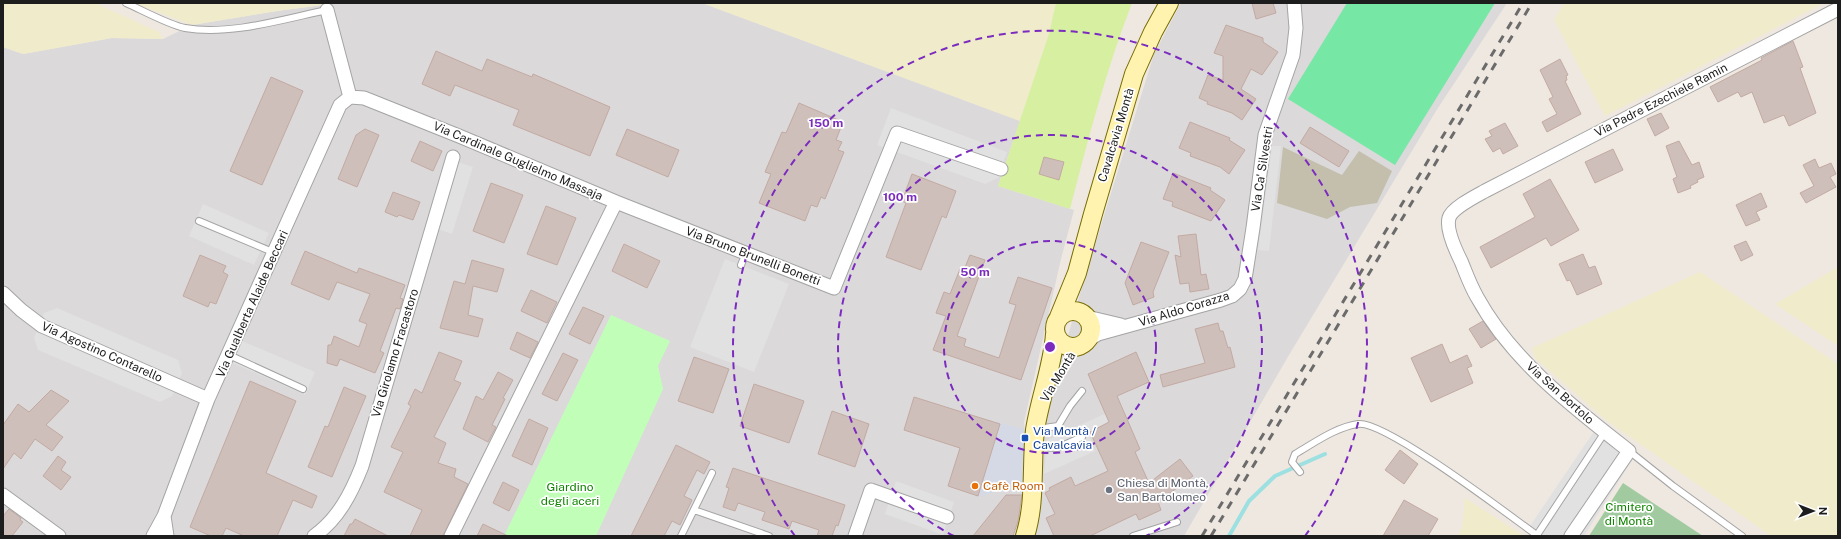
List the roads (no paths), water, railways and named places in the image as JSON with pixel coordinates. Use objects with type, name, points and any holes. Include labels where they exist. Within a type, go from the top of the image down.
[{"type":"main road","name":"Cavalcavia Montà","points":[[1057,325],[1077,273],[1134,74],[1152,32],[1170,3]]},
{"type":"main road","name":"Cavalcavia Montà","points":[[1077,273],[1079,303],[1084,315]]},
{"type":"main road","points":[[1070,311],[1084,315],[1091,328],[1082,344],[1070,348],[1060,343],[1057,325],[1070,311]]},
{"type":"main road","name":"Via Montà","points":[[1025,536],[1034,481],[1035,429],[1057,325]]},
{"type":"main road","name":"Via Montà","points":[[1040,406],[1065,360],[1082,344]]},
{"type":"street","name":"Via Ca' Silvestri","points":[[1240,289],[1244,279],[1254,228],[1265,135],[1293,55],[1296,28],[1294,3]]},
{"type":"street","name":"Via Padre Ezechiele Ramin","points":[[1485,191],[1838,9]]},
{"type":"street","points":[[327,10],[350,97]]},
{"type":"street","name":"Via Cardinale Guglielmo Massaja","points":[[350,97],[364,98],[616,202],[451,536]]},
{"type":"street","name":"Via Gualberta Alaide Beccari","points":[[153,536],[164,516],[208,399],[275,253],[340,105],[350,97]]},
{"type":"street","name":"Via Bruno Brunelli Bonetti","points":[[616,202],[834,288],[897,133],[1001,169]]},
{"type":"street","name":"Via Girolamo Fracastoro","points":[[314,536],[322,530],[338,513],[355,485],[453,157]]},
{"type":"street","name":"Via San Bortolo","points":[[1485,191],[1452,212],[1449,218],[1449,225],[1455,248],[1477,297],[1497,329],[1538,376],[1629,451]]},
{"type":"street","name":"Via Aldo Corazza","points":[[1082,344],[1098,334],[1220,300],[1232,296],[1240,289]]},
{"type":"street","name":"Via Agostino Contarello","points":[[3,294],[42,326],[208,399]]},
{"type":"street","name":"Via Aldo Corazza","points":[[1084,315],[1105,323],[1127,326]]},
{"type":"street","points":[[1571,536],[1629,451]]},
{"type":"street","points":[[855,536],[870,490],[947,517]]},
{"type":"street","points":[[3,495],[59,536]]},
{"type":"street","name":"Via Gualberta Alaide Beccari","points":[[164,516],[167,536]]},
{"type":"lane","points":[[126,3],[183,28],[208,31],[234,29],[327,10]]},
{"type":"lane","points":[[199,221],[275,253]]},
{"type":"lane","points":[[741,265],[746,253]]},
{"type":"lane","points":[[229,355],[303,388]]},
{"type":"lane","points":[[1035,429],[1058,426],[1070,406],[1082,391]]},
{"type":"lane","points":[[1300,472],[1292,462],[1295,454],[1339,429],[1359,423],[1375,427],[1393,436],[1465,483],[1537,536],[1605,432]]},
{"type":"lane","points":[[1034,447],[1057,448],[1082,437]]},
{"type":"lane","name":"Via San Bortolo","points":[[1629,451],[1673,486],[1742,536]]},
{"type":"lane","points":[[682,536],[712,474]]},
{"type":"lane","points":[[694,510],[769,536]]},
{"type":"lane","points":[[1133,536],[1177,522]]},
{"type":"waterway","points":[[1229,536],[1249,501],[1275,476],[1325,454]]},
{"type":"railway","points":[[1202,536],[1523,3]]},
{"type":"railway","points":[[1211,536],[1532,3]]},
{"type":"place","name":"Via Montà / Cavalcavia","points":[[1025,438]]},
{"type":"place","name":"Cafè Room","points":[[975,486]]},
{"type":"place","name":"Chiesa di Montà, San Bartolomeo","points":[[1109,490]]},
{"type":"park label","name":"Giardino degli aceri","points":[[570,494]]},
{"type":"park label","name":"Cimitero di Montà","points":[[1629,514]]}]
